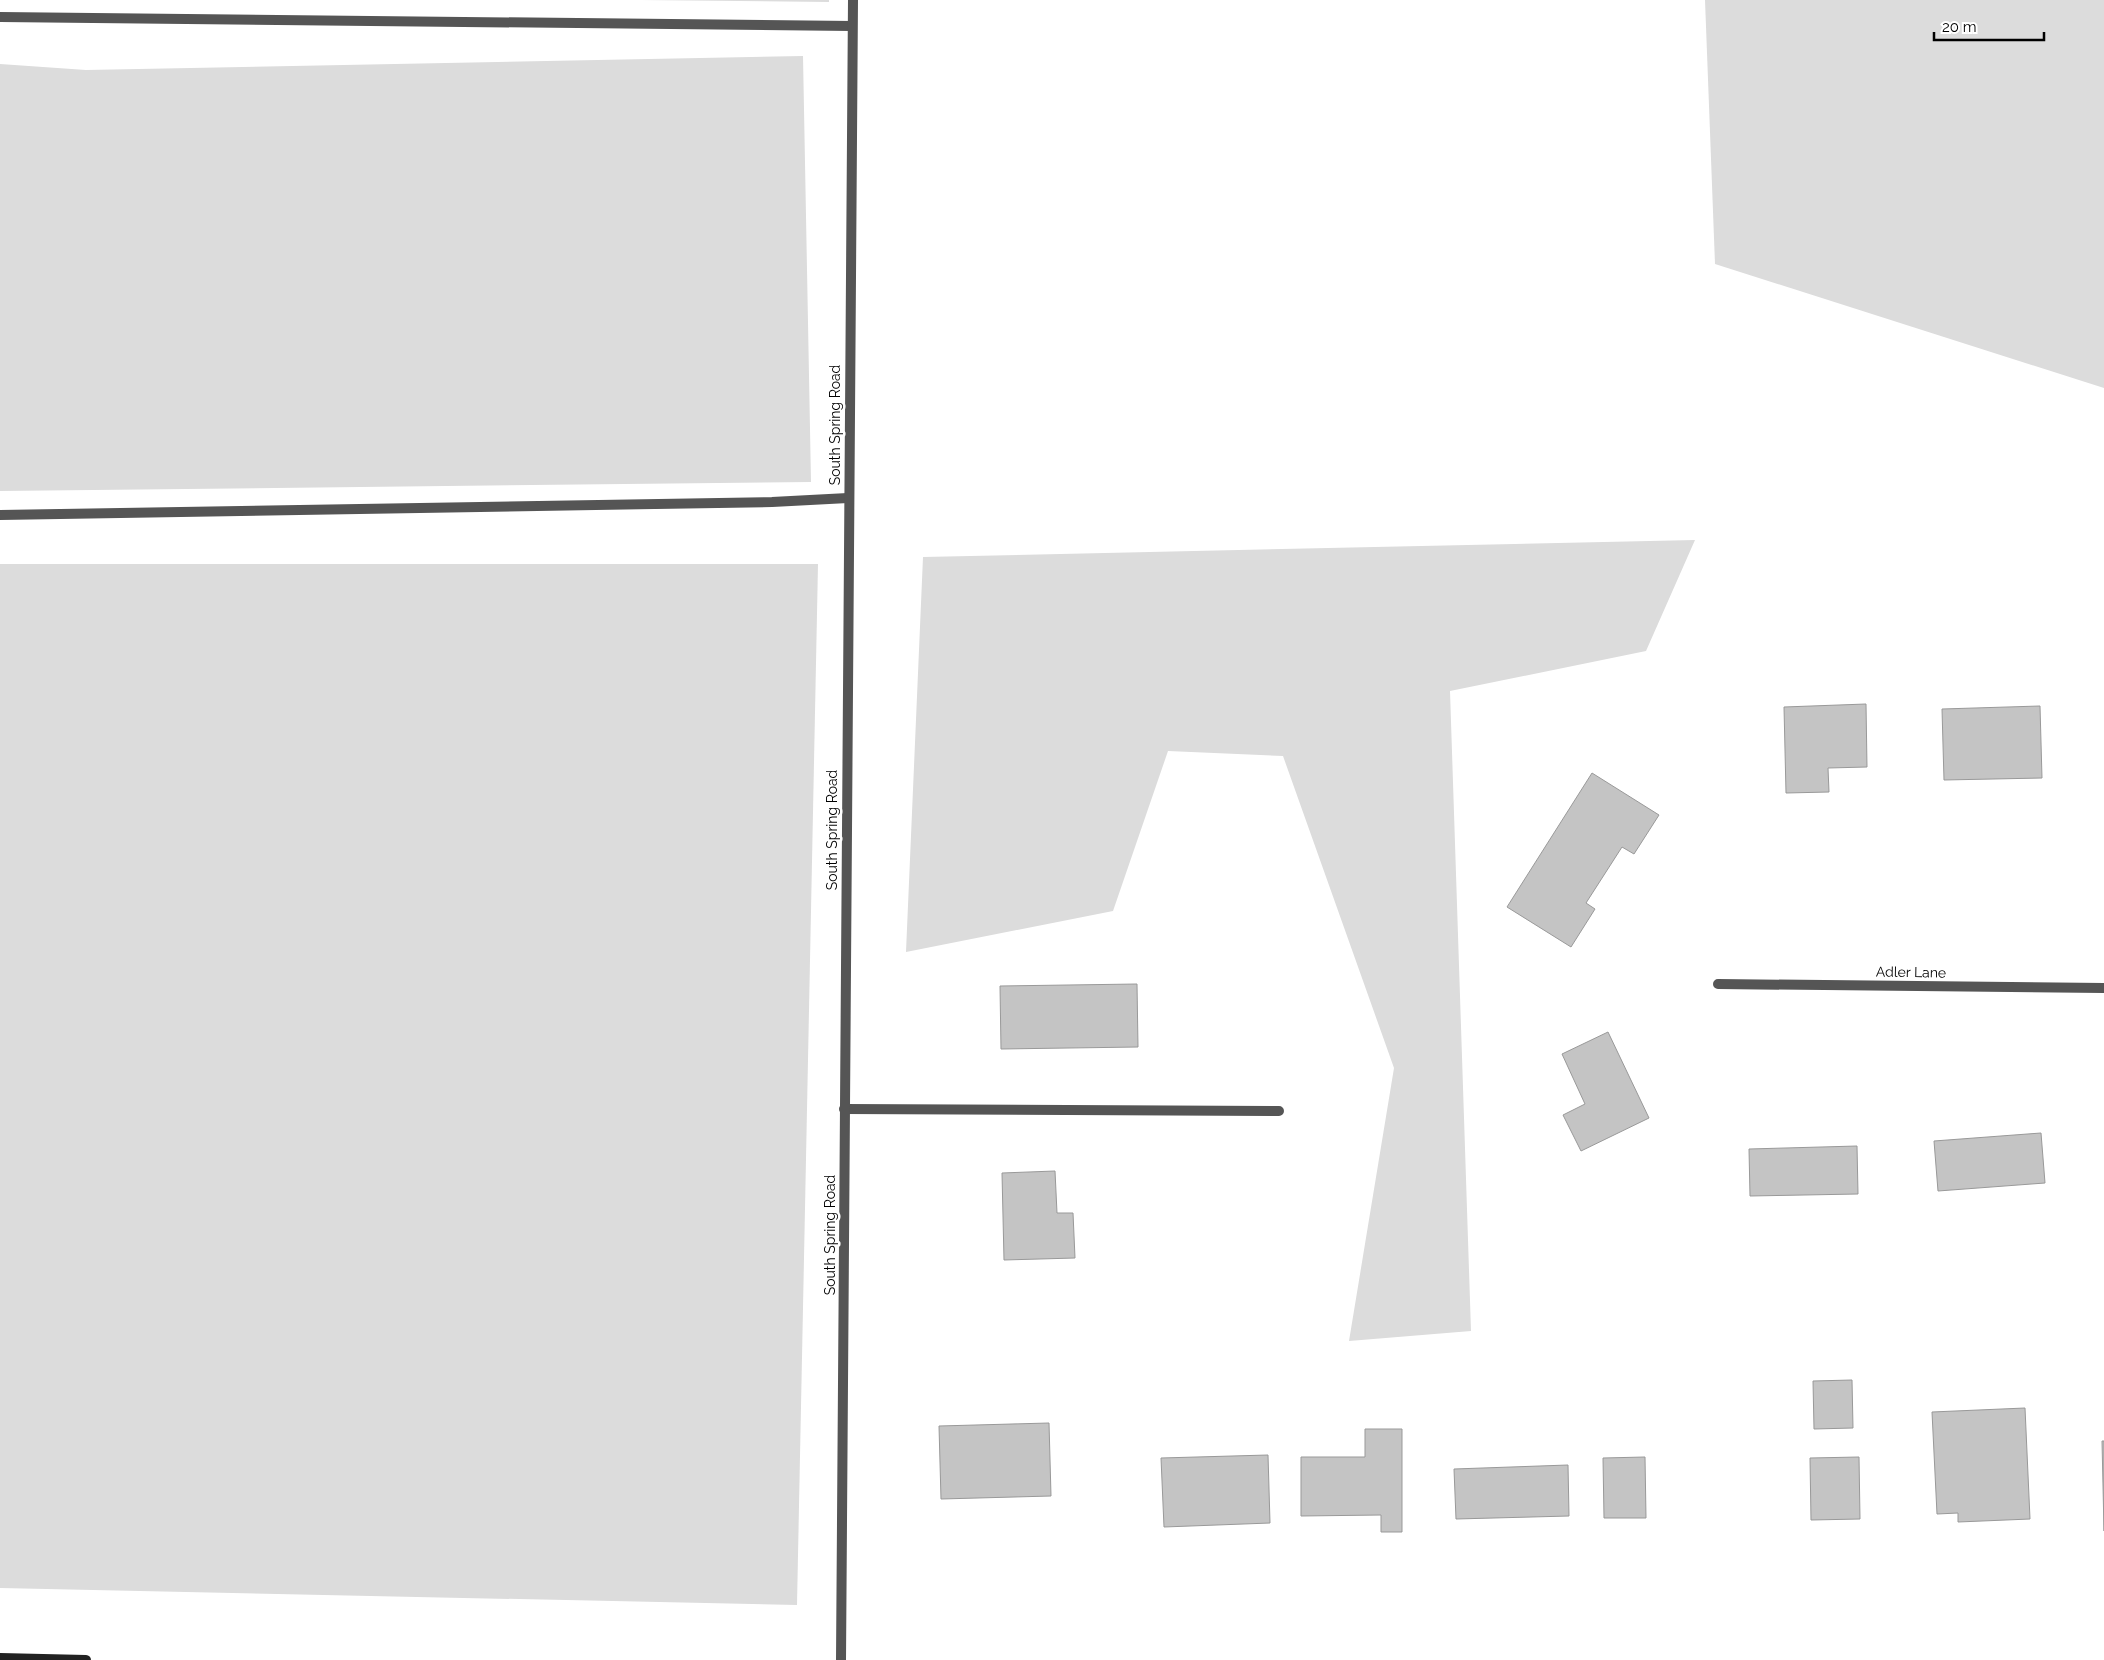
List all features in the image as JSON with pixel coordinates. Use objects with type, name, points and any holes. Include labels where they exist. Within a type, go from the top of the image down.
[{"type":"street","name":"South Spring Road","points":[[841,1660],[852,0]]},
{"type":"street","points":[[0,17],[852,26]]},
{"type":"street","points":[[0,516],[772,502],[848,498]]},
{"type":"street","name":"Adler Lane","points":[[1718,984],[2104,988]]},
{"type":"street","points":[[844,1109],[1278,1111]]},
{"type":"street","points":[[0,1658],[86,1660]]},
{"type":"shaded area","points":[[640,0],[829,0],[829,2]]},
{"type":"shaded area","points":[[1705,0],[2104,0],[2104,388],[1715,264]]},
{"type":"shaded area","points":[[803,56],[811,482],[0,491],[0,64],[86,70]]},
{"type":"shaded area","points":[[1695,540],[1646,651],[1450,691],[1471,1331],[1349,1341],[1394,1068],[1283,756],[1168,751],[1113,911],[906,952],[923,557]]},
{"type":"shaded area","points":[[0,564],[818,564],[797,1605],[0,1588]]},
{"type":"building","points":[[1866,704],[1867,767],[1828,768],[1829,792],[1786,793],[1784,707]]},
{"type":"building","points":[[2040,706],[2042,778],[1944,780],[1942,709]]},
{"type":"building","points":[[1592,773],[1659,815],[1634,854],[1622,847],[1586,903],[1595,909],[1571,947],[1507,907]]},
{"type":"building","points":[[1137,984],[1138,1047],[1001,1049],[1000,986]]},
{"type":"building","points":[[1608,1032],[1649,1118],[1581,1151],[1563,1115],[1585,1104],[1562,1054]]},
{"type":"building","points":[[2041,1133],[2045,1183],[1938,1191],[1934,1141]]},
{"type":"building","points":[[1857,1146],[1858,1194],[1750,1196],[1749,1149]]},
{"type":"building","points":[[1055,1171],[1057,1213],[1073,1213],[1075,1258],[1004,1260],[1002,1173]]},
{"type":"building","points":[[1852,1380],[1853,1428],[1814,1429],[1813,1381]]},
{"type":"building","points":[[2025,1408],[2030,1519],[1958,1522],[1958,1513],[1937,1514],[1932,1412]]},
{"type":"building","points":[[1049,1423],[1051,1496],[941,1499],[939,1426]]},
{"type":"building","points":[[1365,1429],[1402,1429],[1402,1532],[1381,1532],[1381,1515],[1301,1516],[1301,1457],[1365,1457]]},
{"type":"building","points":[[2102,1441],[2104,1441],[2104,1531]]},
{"type":"building","points":[[1268,1455],[1270,1523],[1164,1527],[1161,1458]]},
{"type":"building","points":[[1645,1457],[1646,1518],[1604,1518],[1603,1458]]},
{"type":"building","points":[[1859,1457],[1860,1519],[1811,1520],[1810,1458]]},
{"type":"building","points":[[1568,1465],[1569,1516],[1456,1519],[1454,1469]]}]
